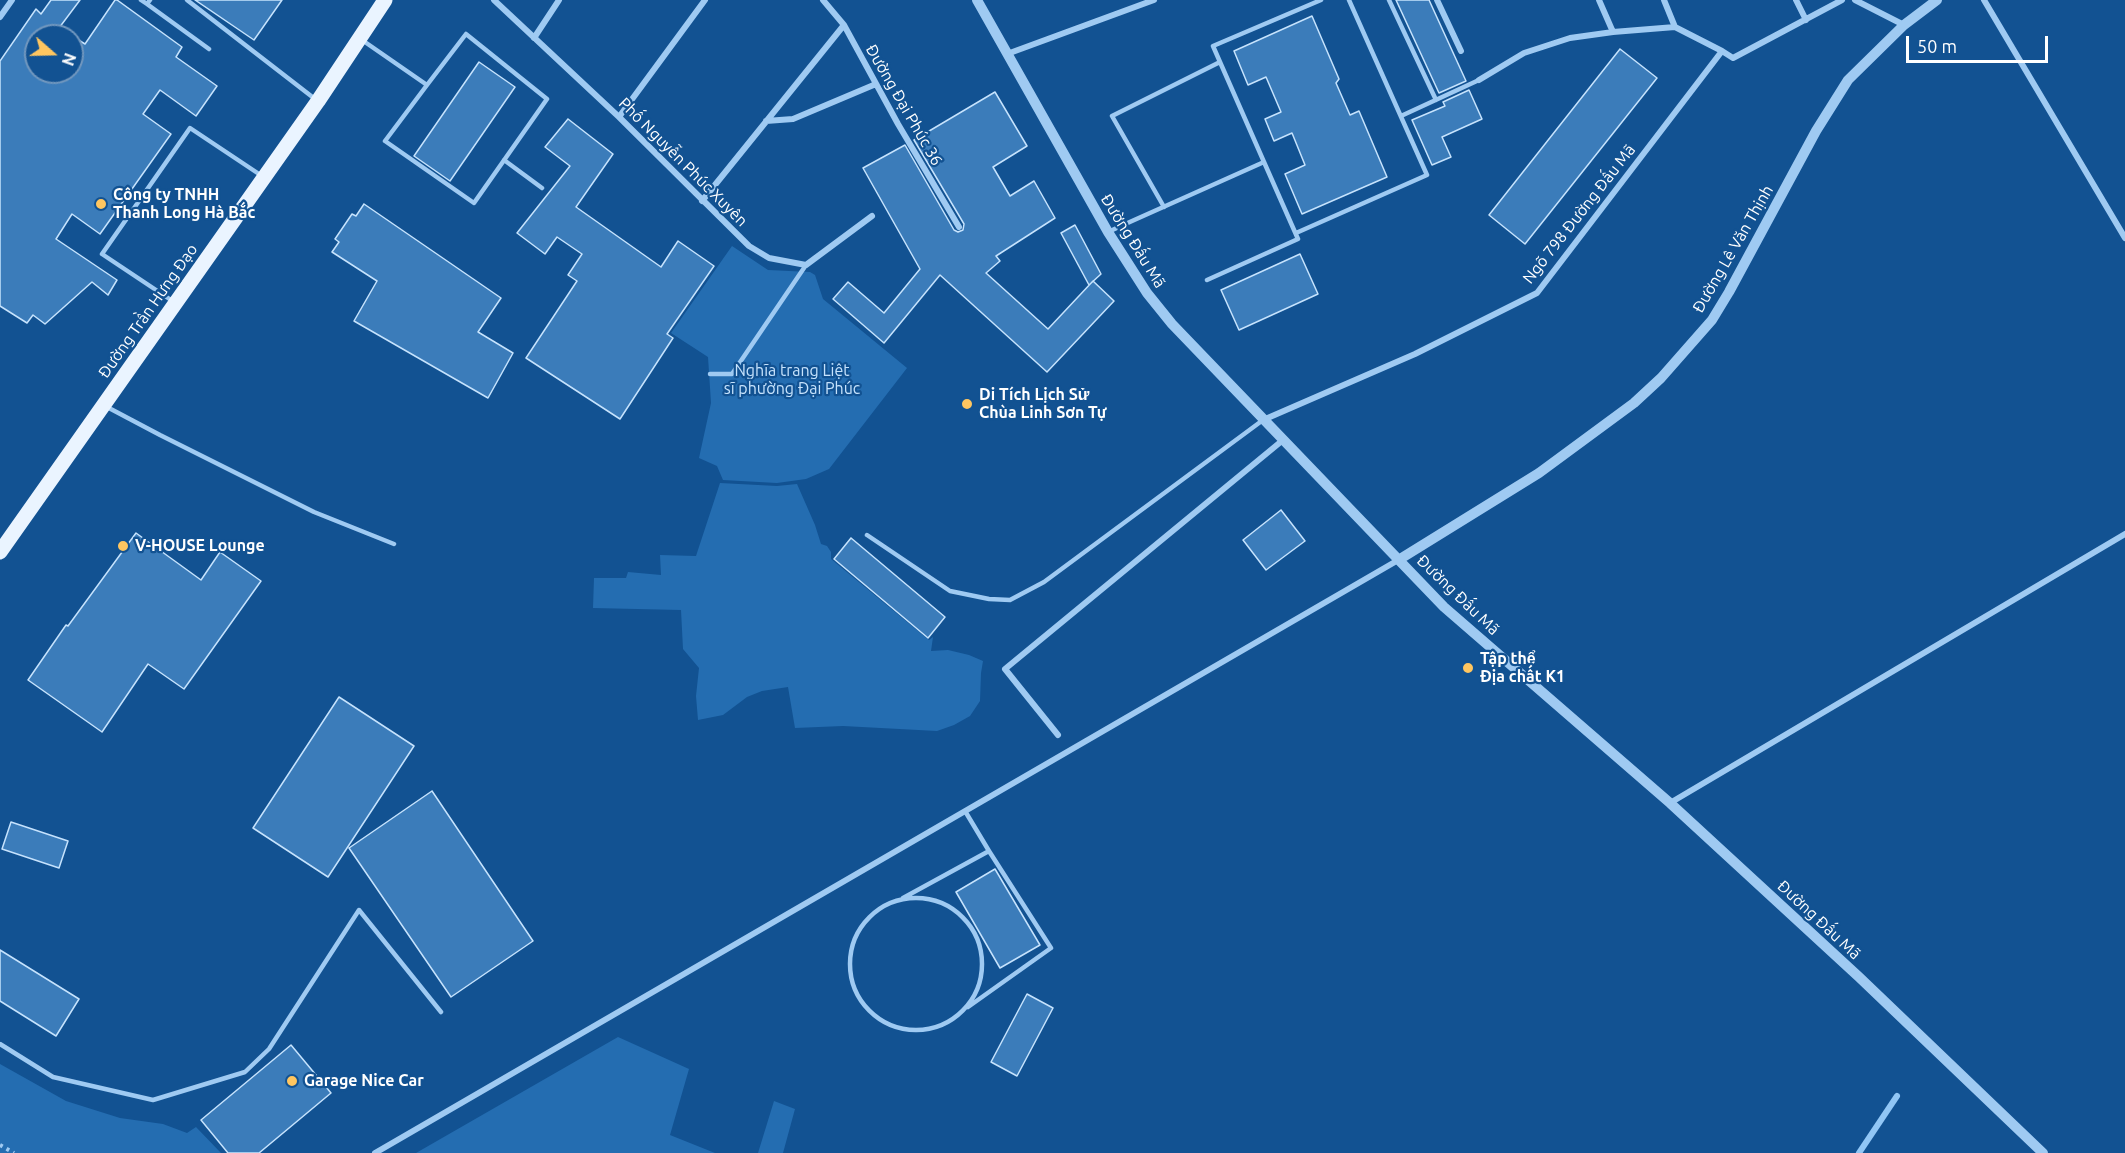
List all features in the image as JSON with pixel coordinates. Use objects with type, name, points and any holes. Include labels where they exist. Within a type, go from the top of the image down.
[{"type":"main road","name":"Đường Trần Hưng Đạo","points":[[0,552],[318,101],[385,0]]},
{"type":"street","points":[[0,17],[12,0]]},
{"type":"street","name":"Phố Nguyễn Phúc Xuyên","points":[[494,0],[619,117],[749,246],[769,258],[806,265]]},
{"type":"street","points":[[534,38],[559,0]]},
{"type":"street","points":[[619,117],[705,0]]},
{"type":"street","name":"Đường Đại Phúc 36","points":[[823,0],[844,25],[959,227]]},
{"type":"street","name":"Đường Đấu Mã","points":[[976,0],[1108,232],[1158,308],[1263,420],[1400,559],[1444,608],[1670,803],[1859,977],[2043,1153]]},
{"type":"street","points":[[1007,54],[1154,0]]},
{"type":"street","points":[[1437,0],[1461,51]]},
{"type":"street","points":[[1599,0],[1613,32]]},
{"type":"street","points":[[1664,0],[1675,27]]},
{"type":"street","points":[[1796,0],[1806,20]]},
{"type":"street","points":[[1479,80],[1524,52],[1570,38],[1613,32],[1675,27],[1733,58],[1842,0]]},
{"type":"street","points":[[1855,0],[1904,25]]},
{"type":"street","name":"Đường Lê Văn Thịnh","points":[[1400,559],[1539,473],[1634,403],[1661,378],[1712,320],[1816,131],[1848,80],[1904,25],[1938,0]]},
{"type":"street","points":[[1984,0],[2125,238]]},
{"type":"street","points":[[702,201],[844,25]]},
{"type":"street","name":"Ngõ 798 Đường Đấu Mã","points":[[1263,420],[1415,354],[1537,293],[1722,51]]},
{"type":"street","points":[[766,121],[793,119],[876,84]]},
{"type":"street","points":[[806,265],[872,216]]},
{"type":"street","points":[[1058,735],[1005,669],[1283,440]]},
{"type":"street","points":[[1670,803],[2125,534]]},
{"type":"street","points":[[375,1153],[1400,559]]},
{"type":"lane","points":[[141,0],[149,2],[209,49]]},
{"type":"lane","points":[[187,0],[318,101]]},
{"type":"lane","points":[[1207,280],[1298,239],[1213,46],[1321,0]]},
{"type":"lane","points":[[1296,233],[1427,175],[1349,0]]},
{"type":"lane","points":[[1389,0],[1436,100]]},
{"type":"lane","points":[[466,34],[547,99],[474,203],[385,141],[427,85],[466,34]]},
{"type":"lane","points":[[360,38],[427,85]]},
{"type":"lane","points":[[1164,207],[1112,116],[1220,62]]},
{"type":"lane","points":[[1401,117],[1479,80]]},
{"type":"lane","points":[[176,303],[102,254],[190,128],[264,178]]},
{"type":"lane","points":[[504,160],[542,188]]},
{"type":"lane","points":[[1108,232],[1264,162]]},
{"type":"lane","points":[[710,374],[732,374],[806,265]]},
{"type":"lane","points":[[104,405],[153,432],[314,512],[394,544]]},
{"type":"lane","points":[[867,535],[950,591],[989,599],[1010,600],[1044,582],[1263,420]]},
{"type":"lane","points":[[965,811],[988,852],[1051,948],[943,1025],[916,1031],[898,1028],[882,1021],[862,1003],[852,979],[850,961],[854,943],[867,920],[881,908],[988,852]]},
{"type":"lane","points":[[897,901],[920,898],[942,903],[962,916],[969,924],[980,945],[982,968],[977,990],[964,1010]]},
{"type":"lane","points":[[0,1044],[53,1077],[153,1100],[245,1072],[269,1049],[359,910],[441,1012]]},
{"type":"path","points":[[0,1145],[14,1153]]},
{"type":"green space","name":"Nghĩa trang Liệt sĩ phường Đại Phúc","points":[[732,246],[768,270],[810,272],[815,275],[823,299],[907,368],[829,469],[806,479],[777,483],[723,480],[717,466],[699,458],[711,403],[708,357],[671,333]]},
{"type":"green space","points":[[720,483],[777,486],[797,484],[821,544],[827,546],[831,552],[831,559],[929,640],[933,637],[931,651],[948,650],[983,661],[980,701],[970,716],[937,731],[843,726],[795,728],[788,687],[762,691],[747,697],[723,715],[698,720],[696,696],[699,668],[683,649],[681,610],[593,608],[594,578],[626,578],[628,572],[661,575],[660,555],[696,556]]},
{"type":"green space","points":[[618,1037],[689,1069],[670,1135],[715,1153],[416,1153]]},
{"type":"green space","points":[[0,1064],[66,1101],[120,1118],[163,1124],[187,1133],[196,1127],[221,1153],[0,1153]]},
{"type":"green space","points":[[774,1101],[795,1109],[783,1153],[758,1153]]},
{"type":"building","points":[[51,0],[80,0],[62,24],[26,24],[36,9],[41,14]]},
{"type":"building","points":[[117,0],[182,47],[176,57],[217,86],[196,116],[160,90],[143,114],[171,134],[100,234],[72,214],[56,239],[117,280],[108,295],[92,282],[45,324],[33,315],[27,323],[0,306],[0,61],[24,26],[24,84],[84,84],[84,43]]},
{"type":"building","points":[[195,0],[282,0],[254,40]]},
{"type":"building","points":[[1396,0],[1429,0],[1466,81],[1439,93]]},
{"type":"building","points":[[1312,16],[1339,79],[1336,83],[1350,115],[1359,111],[1387,177],[1302,214],[1285,174],[1305,165],[1292,133],[1274,141],[1265,119],[1281,112],[1266,77],[1248,85],[1234,51]]},
{"type":"building","points":[[1620,49],[1657,78],[1525,244],[1489,215]]},
{"type":"building","points":[[479,62],[515,87],[450,181],[414,156]]},
{"type":"building","points":[[1469,90],[1482,119],[1442,137],[1451,157],[1432,165],[1412,120],[1445,106],[1443,102]]},
{"type":"building","points":[[995,92],[1027,146],[993,167],[1010,196],[1034,181],[1055,218],[996,256],[1000,261],[986,273],[1048,329],[1093,281],[1114,301],[1047,372],[940,275],[884,343],[833,299],[848,282],[884,313],[920,269],[863,168],[905,145],[954,230],[958,232],[963,230],[964,224],[914,140]]},
{"type":"building","points":[[568,119],[613,154],[576,207],[661,267],[678,241],[714,266],[667,334],[673,338],[620,419],[526,358],[577,281],[568,275],[582,254],[557,237],[545,254],[517,233],[570,166],[545,147]]},
{"type":"building","points":[[364,204],[501,298],[478,332],[513,353],[488,398],[354,321],[377,281],[332,252],[339,242],[335,239],[352,214],[356,216]]},
{"type":"building","points":[[1075,225],[1101,274],[1089,285],[1061,233]]},
{"type":"building","points":[[1300,254],[1318,294],[1239,330],[1221,290]]},
{"type":"building","points":[[1281,510],[1305,541],[1266,570],[1243,540]]},
{"type":"building","points":[[136,533],[201,580],[220,552],[261,581],[184,689],[148,664],[102,732],[28,680],[66,625],[68,626]]},
{"type":"building","points":[[851,538],[945,617],[928,638],[834,559]]},
{"type":"building","points":[[339,697],[414,746],[328,877],[253,828]]},
{"type":"building","points":[[432,791],[533,941],[451,997],[349,848]]},
{"type":"building","points":[[11,822],[68,841],[59,868],[2,849]]},
{"type":"building","points":[[995,869],[1040,945],[1000,968],[956,892]]},
{"type":"building","points":[[0,950],[79,999],[56,1036],[0,1001]]},
{"type":"building","points":[[1027,994],[1053,1008],[1017,1076],[991,1062]]},
{"type":"building","points":[[291,1045],[331,1093],[259,1153],[228,1153],[201,1120]]},
{"type":"waterway","points":[[1859,1153],[1897,1096]]},
{"type":"place","name":"Công ty TNHH Thanh Long Hà Bắc","points":[[101,204]]},
{"type":"place","name":"Di Tích Lịch Sử Chùa Linh Sơn Tự","points":[[967,404]]},
{"type":"place","name":"V-HOUSE Lounge","points":[[123,546]]},
{"type":"place","name":"Tập thể Địa chất K1","points":[[1468,668]]},
{"type":"place","name":"Garage Nice Car","points":[[292,1081]]}]
